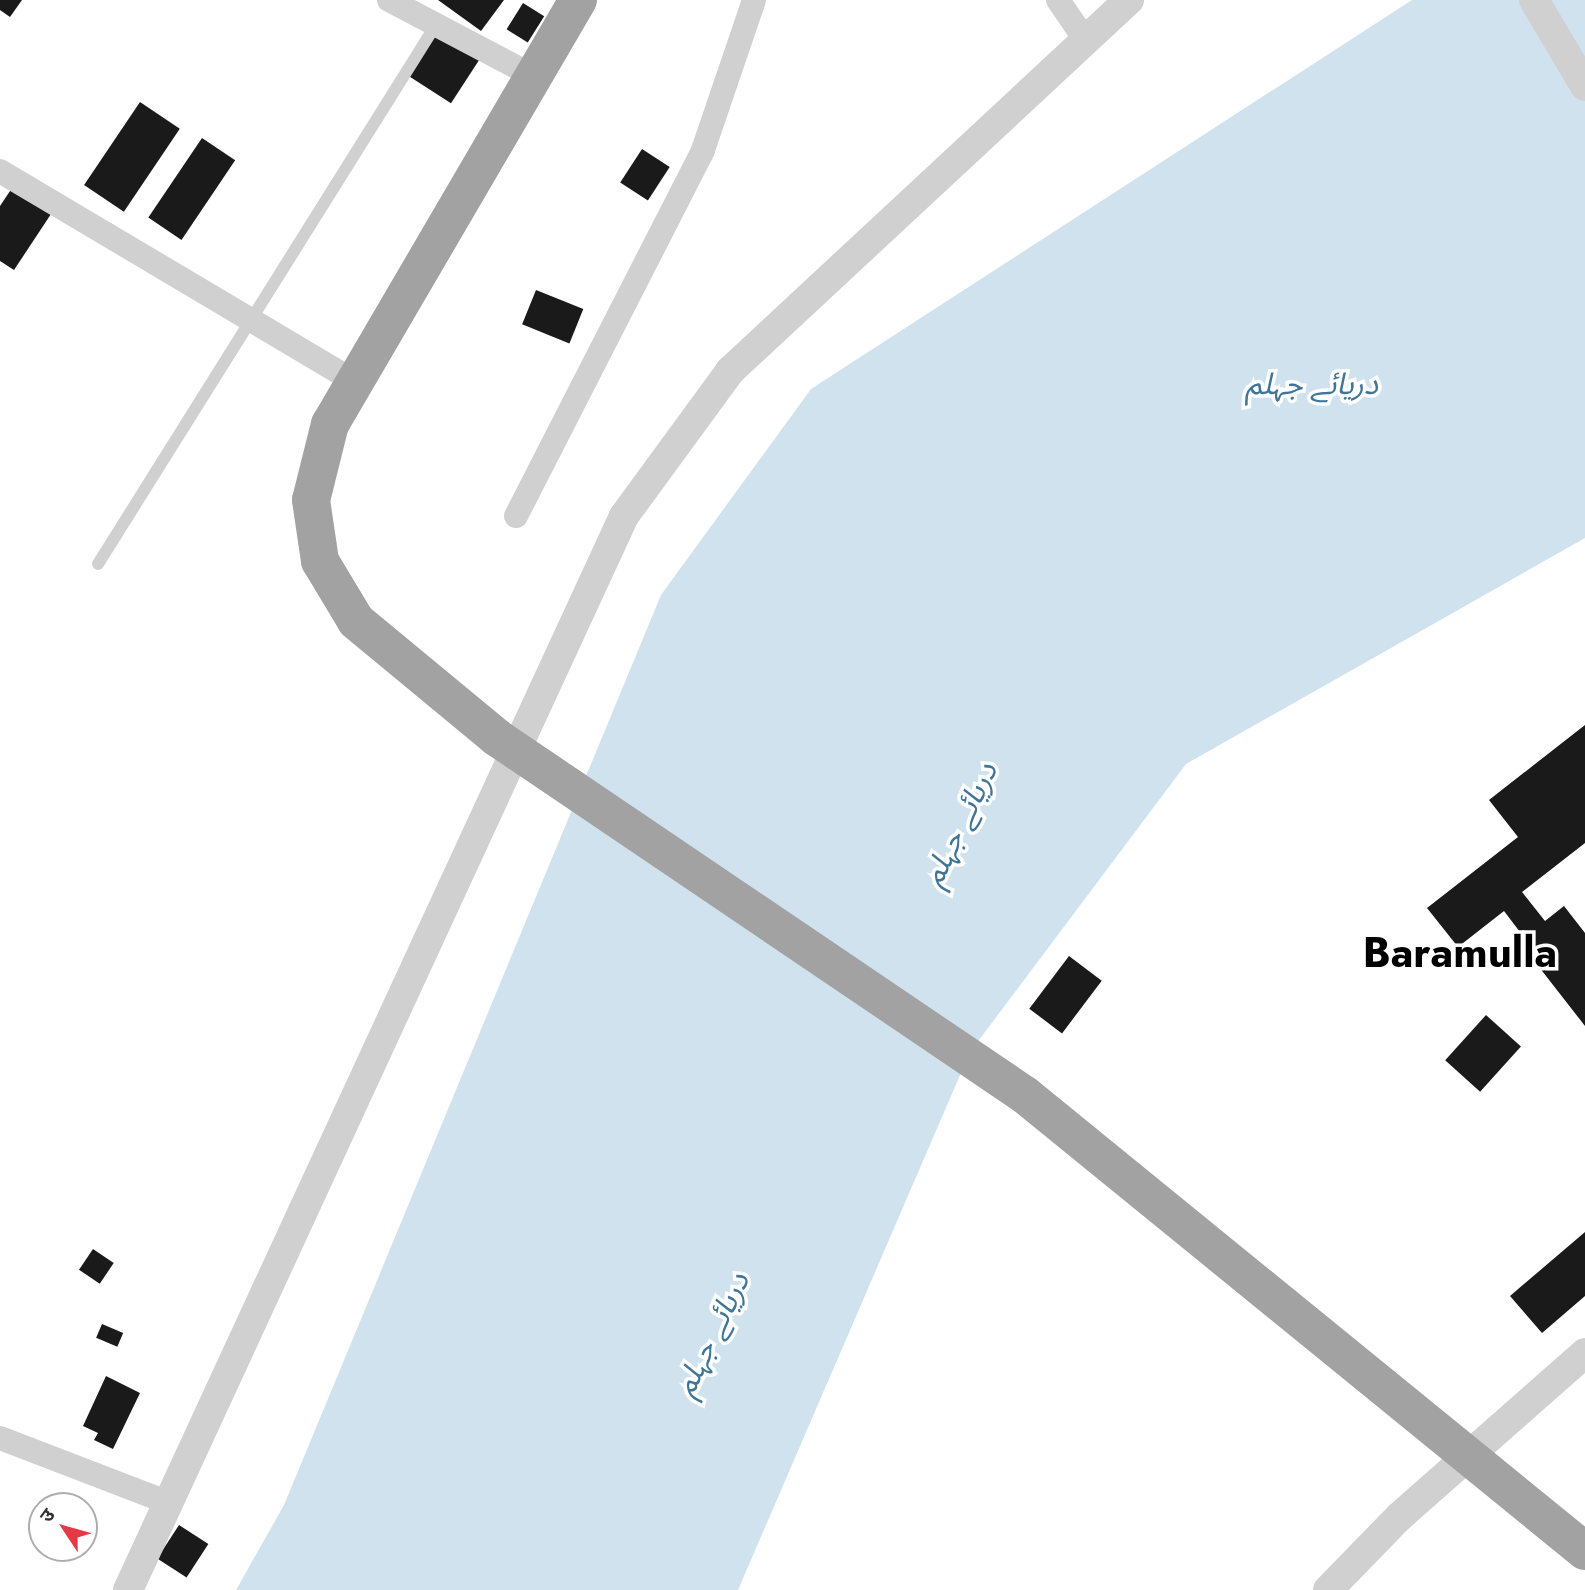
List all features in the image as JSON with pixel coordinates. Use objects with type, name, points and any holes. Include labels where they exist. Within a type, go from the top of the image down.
[{"type":"highway","points":[[578,0],[535,77],[352,380],[330,424],[311,500],[320,561],[356,621],[496,737],[1025,1095],[1256,1284],[1469,1452],[1585,1551]]},
{"type":"street","points":[[389,0],[535,77]]},
{"type":"street","points":[[516,516],[703,150],[754,0]]},
{"type":"street","points":[[1058,0],[1086,41]]},
{"type":"street","points":[[128,1590],[624,516],[730,371],[1129,0]]},
{"type":"street","points":[[1534,0],[1585,86]]},
{"type":"street","points":[[0,171],[352,380]]},
{"type":"street","points":[[1328,1590],[1469,1452],[1585,1353]]},
{"type":"street","points":[[0,1438],[169,1503]]},
{"type":"lane","points":[[98,564],[437,23]]},
{"type":"water","name":"دریائے جہلم","points":[[1412,0],[1585,0],[1585,538],[1186,764],[970,1052],[738,1590],[236,1590],[284,1505],[661,595],[811,389]]},
{"type":"building","points":[[0,0],[22,0],[10,17],[0,10]]},
{"type":"building","points":[[438,0],[504,0],[481,31]]},
{"type":"building","points":[[523,3],[544,16],[528,43],[507,29]]},
{"type":"building","points":[[439,30],[481,57],[451,103],[409,76]]},
{"type":"building","points":[[140,102],[180,129],[124,212],[84,185]]},
{"type":"building","points":[[202,138],[235,160],[181,240],[148,218]]},
{"type":"building","points":[[642,149],[670,167],[648,201],[620,183]]},
{"type":"building","points":[[16,182],[55,208],[14,270],[0,261],[0,206]]},
{"type":"building","points":[[536,290],[583,309],[569,343],[522,324]]},
{"type":"building","points":[[1585,725],[1585,843],[1522,892],[1545,921],[1564,906],[1585,933],[1585,1026],[1518,940],[1523,936],[1504,911],[1458,947],[1427,908],[1518,837],[1489,800]]},
{"type":"building","points":[[1069,956],[1102,981],[1062,1033],[1029,1009]]},
{"type":"building","points":[[1486,1015],[1521,1046],[1480,1092],[1445,1060]]},
{"type":"building","points":[[1585,1232],[1585,1296],[1542,1333],[1510,1296]]},
{"type":"building","points":[[93,1249],[114,1263],[100,1284],[79,1270]]},
{"type":"building","points":[[102,1324],[123,1333],[117,1347],[96,1338]]},
{"type":"building","points":[[106,1376],[140,1393],[113,1449],[94,1440],[98,1433],[83,1426]]},
{"type":"building","points":[[179,1525],[208,1544],[187,1578],[157,1559]]},
{"type":"district","name":"Baramulla","points":[[1460,953]]}]
